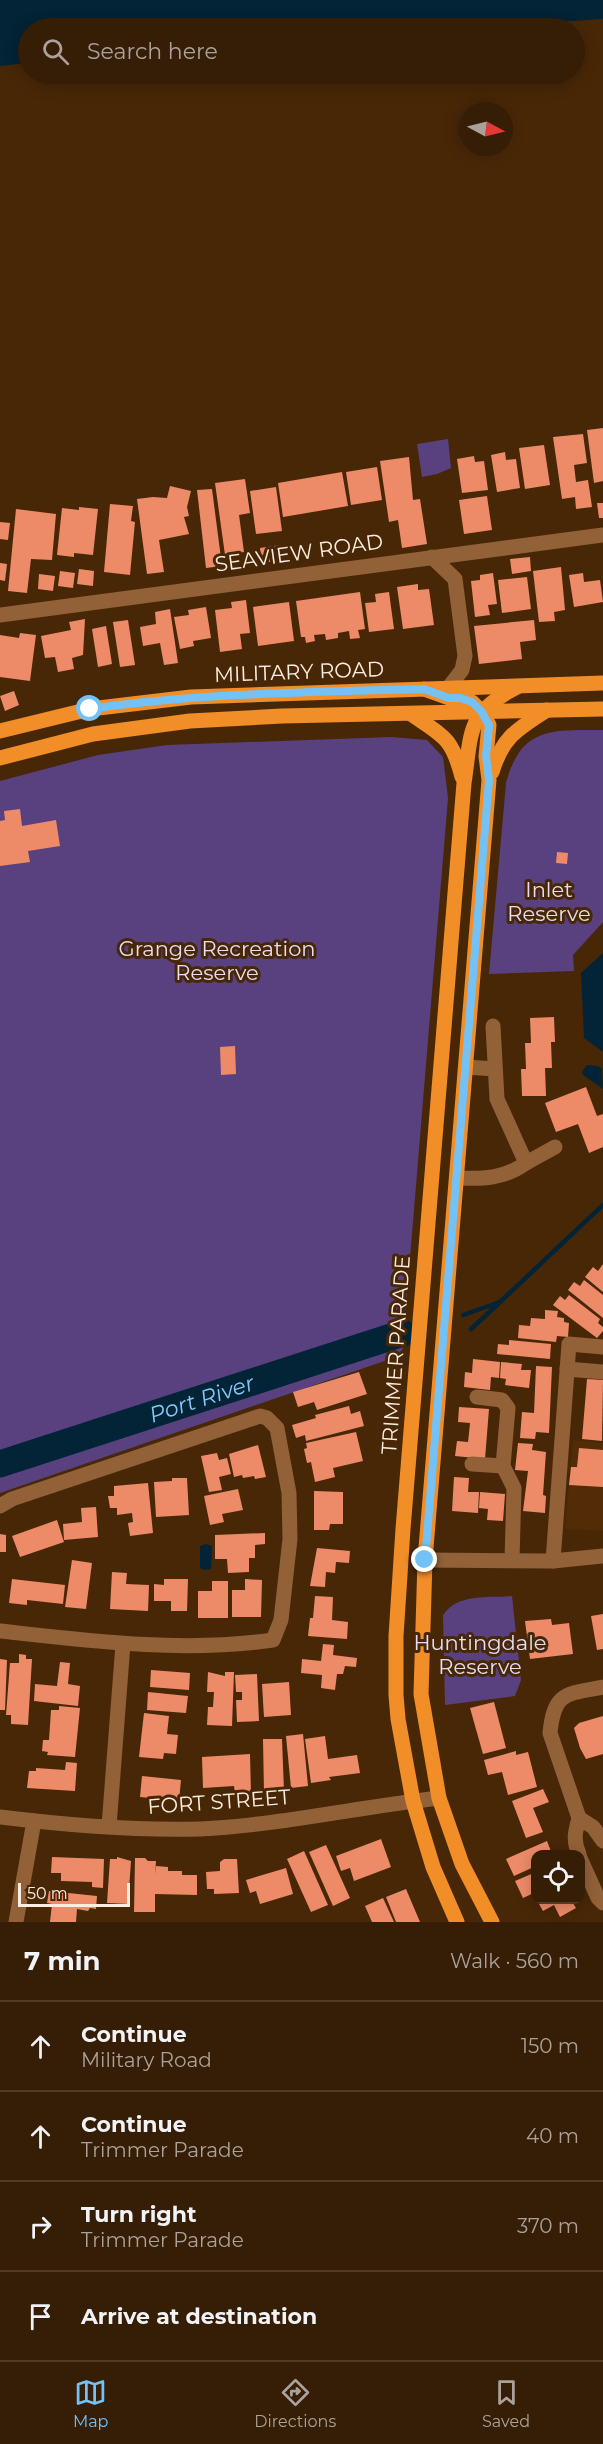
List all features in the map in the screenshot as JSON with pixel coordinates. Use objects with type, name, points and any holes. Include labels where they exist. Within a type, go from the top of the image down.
[{"type":"main road","name":"MILITARY ROAD","points":[[0,731],[90,709],[139,702],[234,694],[603,683]]},
{"type":"main road","points":[[481,711],[487,704],[517,687]]},
{"type":"main road","points":[[424,689],[449,698],[460,698],[472,702],[481,711],[489,725],[486,756],[489,780],[425,1560],[421,1694],[439,1798],[462,1864],[479,1901],[492,1922]]},
{"type":"main road","name":"MILITARY ROAD","points":[[0,758],[93,734],[190,721],[603,709]]},
{"type":"main road","points":[[489,780],[497,755],[506,739],[547,710]]},
{"type":"main road","name":"TRIMMER PARADE","points":[[457,1922],[433,1867],[413,1801],[398,1719],[396,1695],[403,1529],[464,783],[472,728],[481,711]]},
{"type":"main road","name":"TRIMMER PARADE","points":[[411,714],[446,738],[457,757],[464,783]]},
{"type":"main road","points":[[403,1529],[410,1544],[425,1560]]},
{"type":"main road","points":[[400,1589],[412,1572],[425,1560]]},
{"type":"street","name":"SEAVIEW ROAD","points":[[0,615],[603,535]]},
{"type":"street","points":[[432,557],[455,579],[465,656],[462,670],[449,687]]},
{"type":"street","points":[[493,1026],[497,1099],[526,1163]]},
{"type":"street","points":[[466,1067],[495,1069]]},
{"type":"street","points":[[457,1178],[496,1178],[516,1171],[555,1147]]},
{"type":"street","points":[[553,1561],[569,1344],[603,1347]]},
{"type":"street","points":[[567,1369],[603,1372]]},
{"type":"street","points":[[477,1397],[502,1400],[508,1408],[503,1466],[514,1488],[512,1560]]},
{"type":"street","points":[[0,1506],[12,1499],[260,1416],[267,1418],[277,1428],[290,1493],[290,1539],[281,1620],[273,1640],[244,1645],[123,1644],[0,1631]]},
{"type":"street","points":[[472,1464],[503,1466]]},
{"type":"street","points":[[425,1560],[553,1561],[603,1556]]},
{"type":"street","points":[[109,1826],[123,1644]]},
{"type":"street","points":[[577,1850],[574,1835],[579,1818],[550,1733],[552,1719],[556,1704],[567,1696],[603,1687]]},
{"type":"street","name":"FORT STREET","points":[[0,1817],[159,1830],[271,1822],[439,1798]]},
{"type":"street","points":[[579,1818],[593,1827],[603,1841]]},
{"type":"street","points":[[16,1922],[34,1821]]},
{"type":"street","points":[[585,1868],[598,1898],[603,1903]]},
{"type":"shaded area","points":[[573,1440],[603,1443],[603,1531],[565,1529]]},
{"type":"green space","points":[[448,439],[451,468],[422,477],[417,444]]},
{"type":"green space","name":"Inlet Reserve","points":[[569,730],[603,730],[603,922],[573,955],[574,971],[489,974],[506,783],[512,764],[530,741],[541,735]]},
{"type":"green space","name":"Grange Recreation Reserve","points":[[391,737],[427,740],[443,757],[448,798],[402,1355],[0,1493],[0,781],[98,755],[167,745]]},
{"type":"green space","name":"Huntingdale Reserve","points":[[512,1596],[521,1680],[515,1696],[445,1705],[443,1615],[449,1608],[465,1600]]},
{"type":"water","points":[[0,0],[603,0],[603,19],[585,20],[585,18],[18,18],[18,64],[0,66]]},
{"type":"water","points":[[603,953],[603,1052],[584,1038],[581,973]]},
{"type":"water","points":[[587,1065],[598,1066],[602,1069],[603,1089],[583,1075],[582,1072]]},
{"type":"water","points":[[206,1544],[212,1546],[211,1569],[204,1570],[200,1568],[200,1546]]},
{"type":"building","points":[[603,428],[603,481],[594,483],[587,430]]},
{"type":"building","points":[[583,434],[587,463],[574,465],[576,482],[588,480],[592,507],[576,509],[575,497],[562,499],[553,437]]},
{"type":"building","points":[[544,445],[550,485],[525,489],[519,448]]},
{"type":"building","points":[[505,452],[506,460],[516,459],[520,488],[497,492],[491,455]]},
{"type":"building","points":[[474,456],[475,462],[484,461],[488,490],[462,493],[457,459]]},
{"type":"building","points":[[409,457],[413,500],[420,499],[427,544],[402,548],[398,520],[389,522],[380,461]]},
{"type":"building","points":[[377,467],[382,500],[351,505],[346,472]]},
{"type":"building","points":[[342,472],[348,506],[283,517],[278,483]]},
{"type":"building","points":[[245,479],[250,513],[239,515],[244,552],[225,555],[215,483]]},
{"type":"building","points":[[170,486],[191,491],[187,507],[189,516],[184,517],[189,534],[159,540],[164,572],[147,574],[137,499],[167,498]]},
{"type":"building","points":[[276,487],[282,531],[256,534],[250,491]]},
{"type":"building","points":[[212,489],[222,566],[206,568],[197,490]]},
{"type":"building","points":[[487,496],[492,530],[464,534],[459,500]]},
{"type":"building","points":[[597,503],[603,503],[603,518],[599,518]]},
{"type":"building","points":[[110,504],[133,506],[131,521],[135,522],[130,575],[104,572]]},
{"type":"building","points":[[79,507],[98,509],[93,555],[74,553],[74,557],[57,555],[62,508],[79,510]]},
{"type":"building","points":[[16,509],[56,514],[52,560],[31,559],[27,593],[8,591]]},
{"type":"building","points":[[0,522],[10,523],[8,540],[0,539]]},
{"type":"building","points":[[280,545],[282,560],[262,563],[260,548]]},
{"type":"building","points":[[530,557],[531,571],[512,574],[510,559]]},
{"type":"building","points":[[0,563],[7,564],[5,581],[0,580]]},
{"type":"building","points":[[561,567],[565,610],[554,612],[555,621],[539,622],[533,571]]},
{"type":"building","points":[[79,569],[94,571],[93,586],[77,584]]},
{"type":"building","points":[[60,571],[75,573],[73,588],[58,586]]},
{"type":"building","points":[[493,573],[497,604],[488,605],[490,615],[475,617],[471,581],[480,580],[480,575]]},
{"type":"building","points":[[583,573],[584,582],[600,580],[603,602],[574,607],[569,575]]},
{"type":"building","points":[[39,574],[55,576],[53,591],[38,589]]},
{"type":"building","points":[[527,577],[531,609],[502,613],[498,580]]},
{"type":"building","points":[[418,584],[418,590],[429,589],[434,625],[403,629],[397,587]]},
{"type":"building","points":[[360,592],[365,629],[358,630],[360,638],[350,639],[349,631],[338,633],[338,638],[326,640],[325,634],[314,635],[315,641],[306,643],[305,637],[301,637],[296,601]]},
{"type":"building","points":[[389,592],[394,629],[369,632],[365,603],[376,602],[375,594]]},
{"type":"building","points":[[246,600],[250,633],[240,634],[242,649],[220,652],[215,610],[232,608],[231,602]]},
{"type":"building","points":[[289,602],[294,641],[258,646],[253,607]]},
{"type":"building","points":[[206,607],[211,638],[193,641],[194,646],[180,649],[174,617],[189,615],[188,610]]},
{"type":"building","points":[[170,609],[178,663],[164,665],[160,643],[143,646],[140,627],[156,624],[155,612]]},
{"type":"building","points":[[85,619],[83,655],[72,658],[74,669],[58,672],[55,657],[45,658],[41,636],[71,630],[69,622]]},
{"type":"building","points":[[128,620],[135,665],[120,667],[113,622]]},
{"type":"building","points":[[534,620],[536,640],[520,642],[522,659],[479,664],[474,626]]},
{"type":"building","points":[[106,626],[112,664],[98,667],[92,629]]},
{"type":"building","points":[[20,633],[36,635],[30,681],[0,677],[0,635],[19,638]]},
{"type":"building","points":[[14,691],[19,705],[5,711],[0,696]]},
{"type":"building","points":[[20,809],[22,826],[56,820],[60,846],[28,851],[30,862],[0,866],[0,821],[5,820],[4,811]]},
{"type":"building","points":[[557,852],[568,853],[567,864],[556,863]]},
{"type":"building","points":[[554,1017],[555,1042],[551,1042],[552,1068],[545,1068],[546,1096],[522,1096],[521,1069],[526,1069],[525,1043],[531,1043],[530,1018]]},
{"type":"building","points":[[235,1046],[236,1074],[221,1075],[220,1047]]},
{"type":"building","points":[[586,1087],[597,1116],[603,1114],[603,1147],[589,1153],[578,1124],[556,1132],[545,1103]]},
{"type":"building","points":[[603,1264],[603,1292],[585,1277],[593,1267],[598,1271]]},
{"type":"building","points":[[584,1280],[603,1295],[603,1318],[568,1290],[574,1282],[580,1286]]},
{"type":"building","points":[[569,1295],[600,1319],[598,1323],[603,1327],[603,1331],[597,1338],[553,1305],[560,1296],[565,1300]]},
{"type":"building","points":[[545,1310],[558,1311],[557,1317],[564,1318],[564,1322],[569,1323],[568,1337],[557,1336],[556,1342],[518,1338],[519,1325],[530,1326],[531,1318],[545,1319]]},
{"type":"building","points":[[509,1340],[551,1344],[550,1359],[497,1354],[498,1344],[509,1345]]},
{"type":"building","points":[[473,1359],[500,1362],[499,1378],[491,1377],[490,1390],[464,1387],[465,1372],[472,1373]]},
{"type":"building","points":[[501,1362],[522,1364],[521,1370],[531,1370],[529,1388],[505,1385],[506,1379],[500,1378]]},
{"type":"building","points":[[536,1366],[552,1367],[549,1433],[536,1432],[535,1439],[520,1438],[522,1412],[534,1413]]},
{"type":"building","points":[[359,1372],[367,1394],[317,1410],[314,1402],[298,1407],[293,1392]]},
{"type":"building","points":[[587,1379],[603,1380],[602,1441],[582,1439]]},
{"type":"building","points":[[349,1406],[351,1414],[360,1411],[364,1426],[306,1441],[305,1435],[296,1438],[292,1425],[316,1418],[315,1415]]},
{"type":"building","points":[[459,1407],[489,1409],[485,1459],[455,1456],[457,1441],[468,1442],[470,1423],[458,1422]]},
{"type":"building","points":[[356,1432],[363,1461],[333,1468],[335,1477],[315,1482],[311,1462],[307,1463],[304,1449],[307,1448],[306,1443]]},
{"type":"building","points":[[518,1443],[533,1444],[532,1450],[546,1452],[543,1495],[546,1496],[545,1513],[523,1511],[528,1471],[515,1470]]},
{"type":"building","points":[[258,1445],[266,1477],[243,1478],[242,1475],[234,1477],[229,1454]]},
{"type":"building","points":[[579,1448],[603,1450],[603,1487],[569,1485],[571,1467],[577,1467]]},
{"type":"building","points":[[217,1453],[219,1460],[227,1458],[231,1474],[219,1477],[222,1490],[209,1492],[201,1456]]},
{"type":"building","points":[[454,1477],[469,1478],[468,1492],[479,1492],[478,1513],[452,1511]]},
{"type":"building","points":[[172,1478],[187,1478],[189,1515],[156,1517],[154,1482],[172,1481]]},
{"type":"building","points":[[148,1483],[153,1533],[130,1536],[128,1523],[133,1522],[132,1513],[117,1515],[117,1508],[110,1508],[108,1496],[114,1496],[114,1486]]},
{"type":"building","points":[[238,1489],[243,1510],[222,1514],[224,1522],[210,1525],[204,1496]]},
{"type":"building","points":[[314,1491],[343,1492],[343,1524],[330,1524],[329,1530],[314,1530]]},
{"type":"building","points":[[480,1492],[505,1494],[503,1521],[487,1520],[488,1509],[479,1508]]},
{"type":"building","points":[[96,1507],[98,1537],[64,1540],[63,1524],[82,1522],[81,1508]]},
{"type":"building","points":[[57,1520],[64,1542],[20,1557],[12,1536]]},
{"type":"building","points":[[265,1533],[265,1544],[255,1545],[255,1558],[249,1558],[249,1572],[228,1573],[227,1559],[215,1559],[215,1535]]},
{"type":"building","points":[[0,1534],[6,1535],[6,1552],[0,1552]]},
{"type":"building","points":[[317,1548],[350,1551],[349,1563],[336,1562],[335,1573],[326,1572],[325,1587],[310,1586]]},
{"type":"building","points":[[72,1560],[92,1563],[86,1609],[65,1607]]},
{"type":"building","points":[[112,1572],[127,1573],[126,1584],[149,1585],[148,1611],[110,1609]]},
{"type":"building","points":[[12,1579],[65,1585],[63,1604],[27,1600],[27,1605],[9,1603]]},
{"type":"building","points":[[164,1579],[188,1579],[187,1611],[171,1611],[171,1601],[154,1601],[154,1584],[164,1585]]},
{"type":"building","points":[[245,1579],[262,1580],[261,1617],[232,1617],[232,1590],[245,1590]]},
{"type":"building","points":[[212,1581],[228,1581],[228,1618],[198,1618],[198,1591],[212,1591]]},
{"type":"building","points":[[315,1596],[333,1597],[332,1620],[348,1622],[347,1639],[308,1636],[310,1618],[313,1618]]},
{"type":"building","points":[[603,1614],[603,1649],[597,1650],[591,1616]]},
{"type":"building","points":[[551,1619],[552,1625],[569,1623],[573,1654],[530,1659],[525,1621]]},
{"type":"building","points":[[323,1644],[334,1645],[333,1655],[357,1658],[356,1667],[345,1666],[343,1674],[337,1674],[335,1690],[321,1688],[322,1675],[301,1673],[302,1659],[321,1661]]},
{"type":"building","points":[[19,1654],[26,1655],[26,1659],[32,1659],[28,1725],[11,1724],[11,1715],[6,1715],[10,1663],[19,1663]]},
{"type":"building","points":[[0,1659],[7,1660],[5,1710],[0,1710]]},
{"type":"building","points":[[60,1662],[70,1663],[68,1684],[80,1686],[78,1706],[34,1701],[35,1684],[57,1686]]},
{"type":"building","points":[[151,1670],[190,1673],[189,1690],[150,1687]]},
{"type":"building","points":[[208,1672],[225,1676],[225,1672],[234,1672],[232,1726],[207,1725],[208,1707],[213,1707],[214,1692],[207,1692]]},
{"type":"building","points":[[257,1674],[259,1721],[237,1722],[236,1700],[242,1700],[242,1692],[236,1692],[235,1675]]},
{"type":"building","points":[[289,1682],[291,1715],[264,1717],[262,1684]]},
{"type":"building","points":[[148,1692],[188,1696],[186,1713],[147,1710]]},
{"type":"building","points":[[494,1702],[506,1748],[483,1754],[470,1708]]},
{"type":"building","points":[[59,1706],[80,1708],[75,1757],[47,1755],[48,1752],[42,1751],[43,1740],[49,1740],[51,1710],[59,1710]]},
{"type":"building","points":[[144,1713],[169,1716],[167,1734],[178,1735],[176,1754],[164,1753],[163,1759],[139,1757]]},
{"type":"building","points":[[603,1716],[603,1754],[586,1759],[574,1728],[579,1723]]},
{"type":"building","points":[[303,1734],[308,1786],[291,1788],[286,1736]]},
{"type":"building","points":[[325,1736],[328,1759],[357,1755],[360,1773],[329,1777],[331,1780],[311,1783],[305,1739]]},
{"type":"building","points":[[263,1739],[282,1739],[284,1791],[264,1792]]},
{"type":"building","points":[[516,1751],[516,1755],[528,1752],[537,1787],[508,1795],[502,1772],[488,1775],[484,1760]]},
{"type":"building","points":[[250,1754],[251,1793],[235,1793],[234,1786],[203,1788],[202,1757]]},
{"type":"building","points":[[66,1762],[77,1763],[75,1791],[27,1788],[29,1771],[36,1771],[36,1768],[65,1770]]},
{"type":"building","points":[[142,1776],[181,1780],[179,1801],[140,1797]]},
{"type":"building","points":[[543,1789],[549,1802],[533,1808],[543,1832],[526,1838],[512,1801]]},
{"type":"building","points":[[381,1839],[391,1867],[354,1881],[350,1868],[341,1871],[336,1856]]},
{"type":"building","points":[[547,1841],[550,1850],[531,1850],[531,1868],[514,1876],[506,1859]]},
{"type":"building","points":[[326,1845],[350,1898],[333,1906],[309,1852]]},
{"type":"building","points":[[304,1851],[328,1905],[311,1912],[287,1859]]},
{"type":"building","points":[[52,1857],[104,1859],[103,1888],[92,1887],[92,1882],[61,1881],[61,1873],[51,1873]]},
{"type":"building","points":[[117,1857],[131,1861],[128,1904],[107,1903],[110,1859],[117,1859]]},
{"type":"building","points":[[135,1858],[156,1861],[155,1875],[156,1866],[168,1867],[168,1871],[182,1871],[182,1875],[197,1875],[197,1895],[155,1894],[155,1912],[134,1912]]},
{"type":"building","points":[[224,1859],[237,1859],[239,1893],[214,1894],[214,1889],[207,1889],[206,1872],[220,1871],[220,1862]]},
{"type":"building","points":[[286,1868],[293,1894],[260,1904],[256,1891],[250,1893],[246,1880]]},
{"type":"building","points":[[531,1874],[531,1894],[523,1898],[515,1881]]},
{"type":"building","points":[[406,1889],[420,1922],[396,1922],[386,1897]]},
{"type":"building","points":[[49,1891],[97,1896],[96,1909],[90,1908],[88,1911],[77,1909],[76,1922],[50,1922],[52,1904],[47,1903]]},
{"type":"building","points":[[383,1898],[394,1922],[372,1922],[365,1906]]},
{"type":"building","points":[[539,1904],[574,1904],[576,1908],[560,1917],[554,1905],[543,1911]]},
{"type":"waterway","points":[[463,1315],[500,1302],[603,1205]]},
{"type":"waterway","points":[[471,1329],[498,1304]]},
{"type":"waterway","name":"Port River","points":[[0,1464],[403,1333]]},
{"type":"route","points":[[90,709],[139,702],[234,694],[424,689],[449,698],[460,698],[472,702],[481,711],[489,725],[486,756],[489,780],[425,1560]]}]
